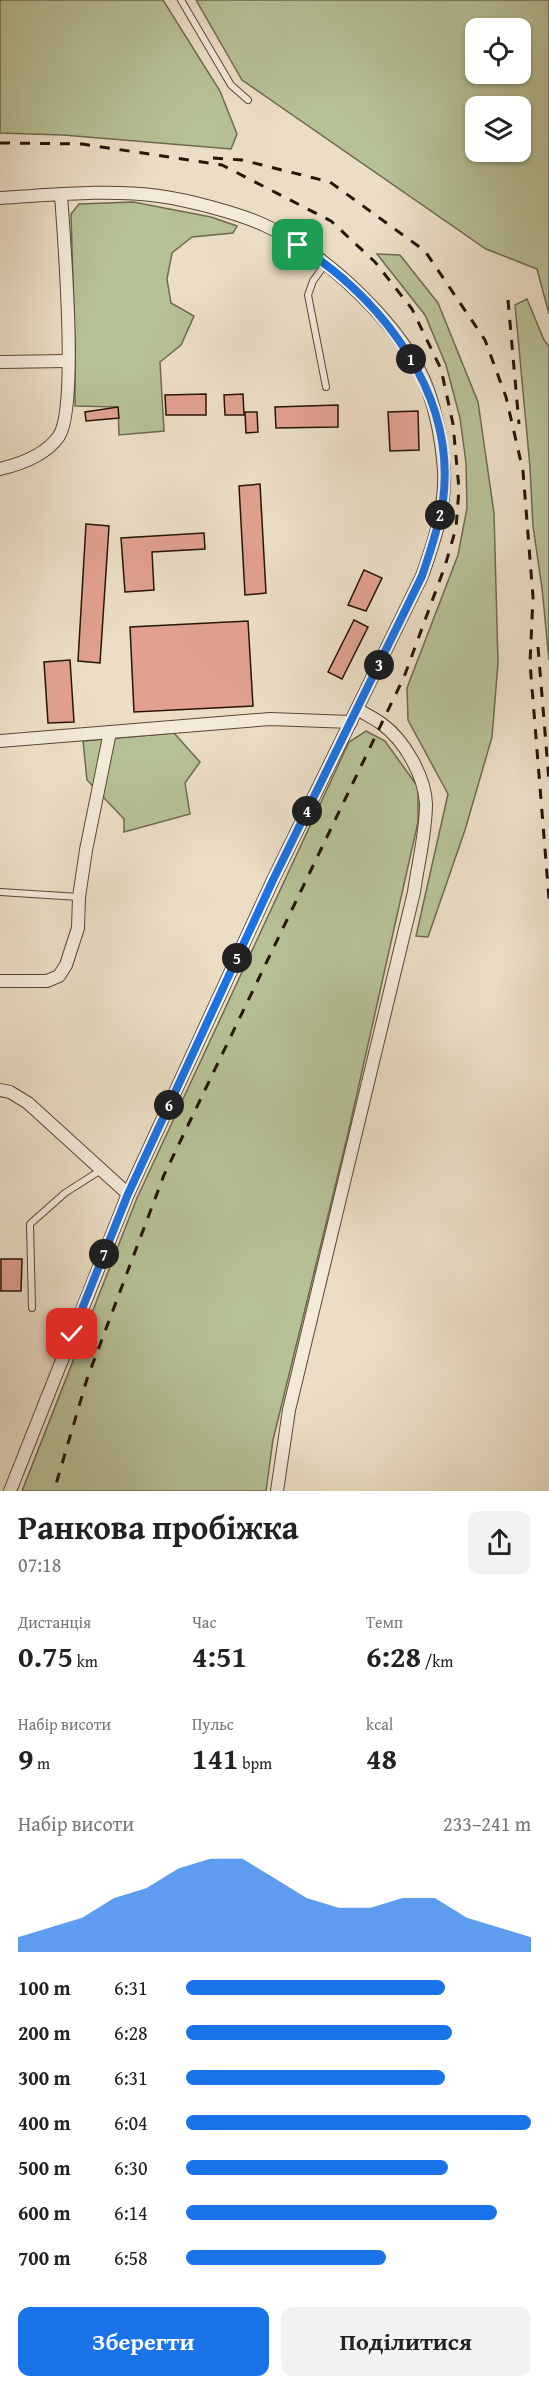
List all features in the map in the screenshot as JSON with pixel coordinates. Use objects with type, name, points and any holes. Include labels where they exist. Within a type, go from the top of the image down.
[{"type":"street","points":[[0,198],[116,192],[160,196],[221,211],[264,225],[326,263],[386,322],[408,352],[427,388],[439,430],[444,471],[443,501],[436,534],[422,576],[273,880],[128,1194],[10,1491]]},
{"type":"street","points":[[0,469],[21,464],[45,449],[59,435],[67,405],[68,330],[62,195]]},
{"type":"street","points":[[0,362],[67,361]]},
{"type":"street","points":[[277,1491],[289,1410],[414,892],[424,828],[426,802],[422,781],[412,761],[383,724],[357,709]]},
{"type":"street","points":[[0,741],[270,719],[351,722]]},
{"type":"street","points":[[0,981],[47,981],[59,976],[66,965],[78,928],[80,897],[110,732]]},
{"type":"street","points":[[0,1090],[10,1092],[28,1103],[128,1194]]},
{"type":"lane","points":[[181,0],[231,85],[248,100]]},
{"type":"lane","points":[[326,263],[313,281],[308,295],[326,387]]},
{"type":"lane","points":[[0,892],[80,897]]},
{"type":"lane","points":[[32,1308],[30,1224],[65,1193],[101,1170]]},
{"type":"green space","points":[[0,0],[163,0],[220,91],[237,134],[231,149],[63,135],[0,133]]},
{"type":"green space","points":[[196,0],[549,0],[549,314],[537,269],[486,249],[242,80]]},
{"type":"green space","points":[[133,202],[211,217],[237,226],[233,233],[192,237],[172,253],[167,279],[171,303],[194,316],[181,345],[160,362],[164,431],[119,435],[118,407],[75,406],[71,214],[79,204]]},
{"type":"green space","points":[[377,254],[400,255],[438,303],[478,402],[494,513],[498,663],[492,737],[465,830],[428,937],[416,936],[448,794],[408,720],[407,688],[458,555],[467,508],[466,463],[460,418],[446,365],[425,315]]},
{"type":"green space","points":[[527,299],[544,340],[549,346],[549,660],[533,526],[515,305]]},
{"type":"green space","points":[[366,731],[385,741],[418,787],[418,822],[347,1138],[273,1440],[266,1491],[22,1491],[137,1198],[349,742]]},
{"type":"green space","points":[[174,733],[200,762],[185,783],[190,814],[124,832],[124,819],[87,780],[83,741]]},
{"type":"building","points":[[206,394],[206,415],[166,415],[165,395]]},
{"type":"building","points":[[243,394],[244,415],[225,415],[224,395]]},
{"type":"building","points":[[338,405],[338,427],[276,428],[275,407]]},
{"type":"building","points":[[118,407],[119,418],[86,421],[85,412]]},
{"type":"building","points":[[418,411],[419,450],[390,451],[388,412]]},
{"type":"building","points":[[245,412],[257,412],[258,432],[246,433]]},
{"type":"building","points":[[260,484],[266,593],[245,595],[239,486]]},
{"type":"building","points":[[86,524],[109,526],[100,663],[78,661]]},
{"type":"building","points":[[204,533],[205,549],[152,552],[154,590],[125,592],[121,538]]},
{"type":"building","points":[[364,570],[382,578],[366,611],[348,605]]},
{"type":"building","points":[[354,620],[368,627],[342,679],[328,672]]},
{"type":"building","points":[[248,621],[253,706],[134,712],[130,627]]},
{"type":"building","points":[[70,660],[74,722],[48,723],[44,662]]},
{"type":"building","points":[[1,1259],[22,1259],[21,1291],[1,1291]]},
{"type":"railway","points":[[0,143],[82,144],[222,165],[331,221],[375,262],[412,309],[441,369],[453,424],[459,489],[456,528],[445,566],[404,677],[164,1175],[87,1379],[54,1491]]},
{"type":"railway","points":[[213,158],[242,160],[330,182],[425,251],[485,340],[506,397],[523,471],[533,597],[530,663],[549,899]]},
{"type":"railway","points":[[508,300],[519,424]]},
{"type":"railway","points":[[538,647],[549,781]]},
{"type":"route","points":[[72,1334],[128,1194],[273,880],[422,576],[436,534],[443,501],[444,471],[439,430],[427,388],[408,352],[386,322],[326,263],[298,245]]}]
